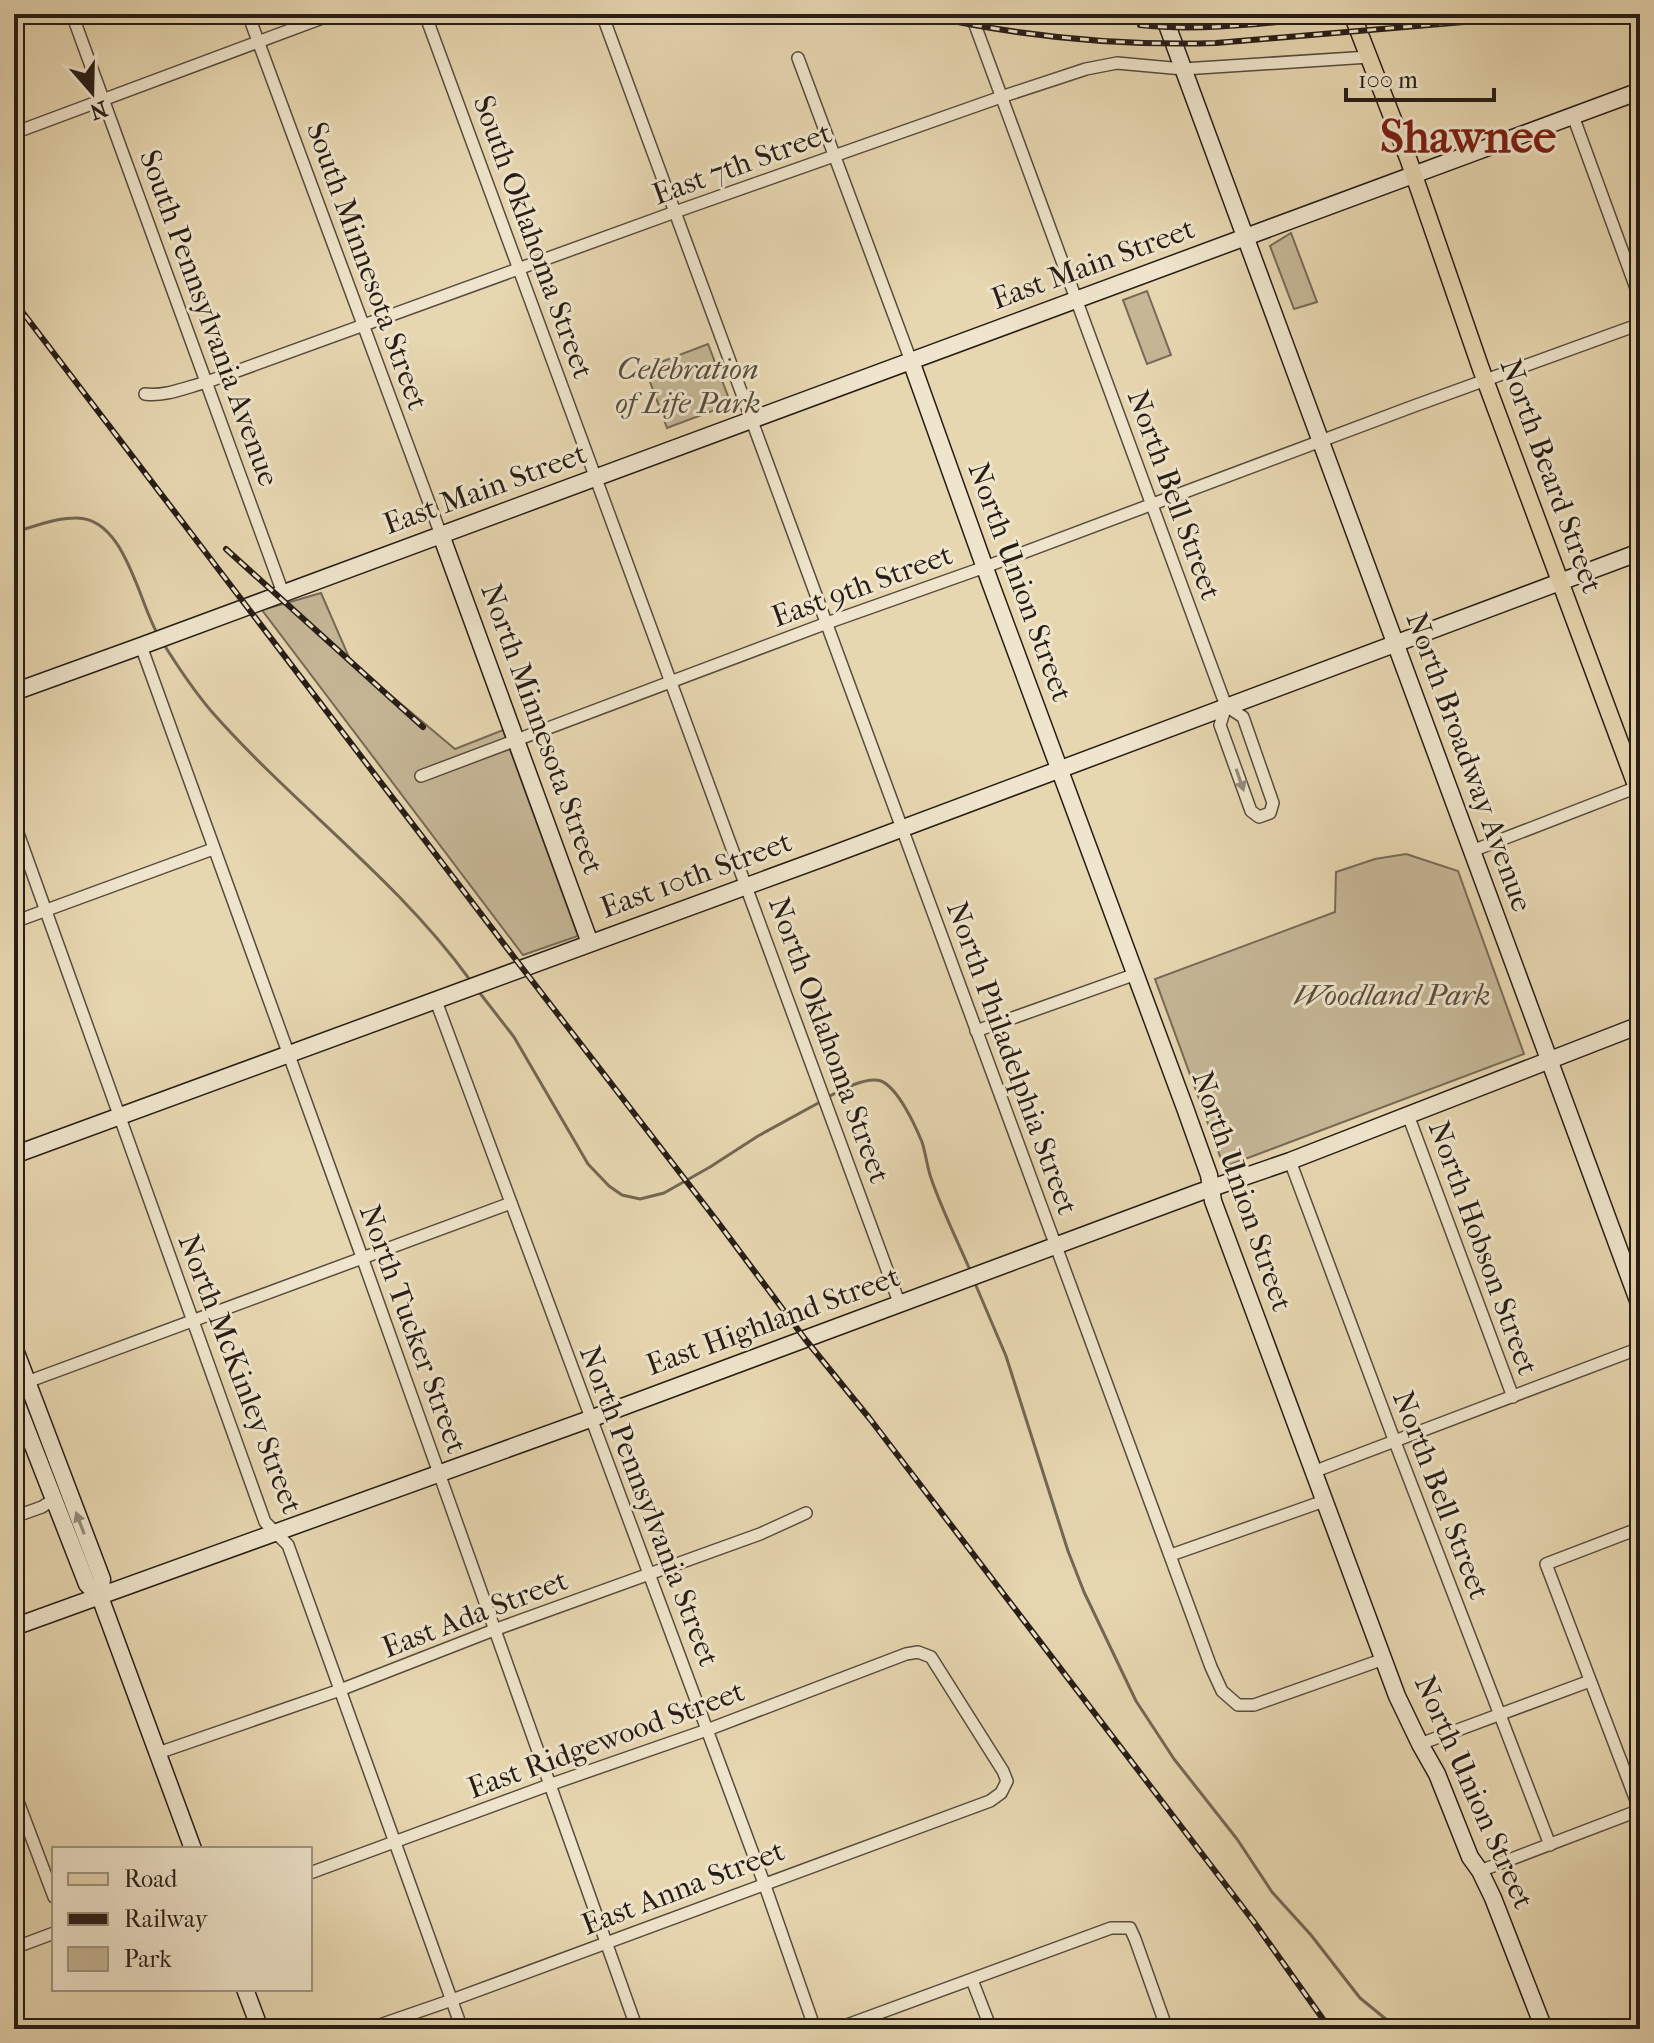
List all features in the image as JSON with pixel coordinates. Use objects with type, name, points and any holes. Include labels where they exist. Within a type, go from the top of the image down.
[{"type":"main road","name":"North Beard Street","points":[[1352,14],[1639,790]]},
{"type":"street","name":"South Pennsylvania Avenue","points":[[72,14],[283,593]]},
{"type":"street","name":"South Minnesota Street","points":[[248,14],[441,535]]},
{"type":"street","points":[[14,133],[333,14]]},
{"type":"street","name":"South Oklahoma Street","points":[[425,14],[596,478]]},
{"type":"street","name":"North Philadelphia Street","points":[[602,14],[1222,1691],[1238,1705],[1254,1705],[1384,1659]]},
{"type":"street","name":"North Bell Street","points":[[971,14],[1226,706],[1243,717],[1273,803],[1270,813],[1259,817],[1251,811],[1220,725],[1226,706]]},
{"type":"street","name":"North Broadway Avenue","points":[[1163,14],[1640,1306]]},
{"type":"street","name":"East 7th Street","points":[[145,394],[166,393],[207,382],[675,212],[1086,69],[1117,63],[1183,69],[1369,57]]},
{"type":"street","points":[[798,58],[911,361]]},
{"type":"street","name":"East Main Street","points":[[14,692],[1640,91]]},
{"type":"street","points":[[1573,116],[1640,299]]},
{"type":"street","name":"East 9th Street","points":[[421,776],[1640,324]]},
{"type":"street","name":"North Union Street","points":[[911,361],[1209,1175],[1213,1201],[1397,1696],[1437,1774],[1470,1857],[1493,1898],[1544,2029]]},
{"type":"street","name":"North Oklahoma Street","points":[[596,478],[900,1305]]},
{"type":"street","name":"North Minnesota Street","points":[[441,535],[590,943]]},
{"type":"street","name":"East 10th Street","points":[[14,1155],[902,829],[1640,552]]},
{"type":"street","name":"North Tucker Street","points":[[143,646],[637,2029]]},
{"type":"street","points":[[1472,851],[1639,790]]},
{"type":"street","name":"North McKinley Street","points":[[14,822],[265,1522],[288,1545],[462,2029]]},
{"type":"street","points":[[14,922],[213,849]]},
{"type":"street","points":[[976,1031],[1136,974]]},
{"type":"street","name":"North Pennsylvania Street","points":[[436,1001],[764,1883],[815,2029]]},
{"type":"street","name":"East Highland Street","points":[[14,1627],[1290,1161],[1640,1025]]},
{"type":"street","name":"North Hobson Street","points":[[1408,1115],[1513,1397]]},
{"type":"street","name":"North Bell Street","points":[[1290,1161],[1550,1845]]},
{"type":"street","points":[[27,1382],[511,1203]]},
{"type":"street","points":[[14,1347],[102,1579],[100,1597]]},
{"type":"street","points":[[1313,1472],[1640,1348]]},
{"type":"street","points":[[14,1397],[87,1584],[100,1597],[192,1847]]},
{"type":"street","points":[[14,1517],[54,1499]]},
{"type":"street","points":[[1171,1555],[1324,1501]]},
{"type":"street","name":"East Ada Street","points":[[158,1753],[340,1690],[494,1630],[760,1534],[806,1513]]},
{"type":"street","points":[[1480,1871],[1640,1810],[1546,1564],[1640,1528]]},
{"type":"street","name":"East Ridgewood Street","points":[[312,1872],[918,1652],[931,1657],[998,1760],[1007,1781]]},
{"type":"street","points":[[1420,1744],[1590,1681]]},
{"type":"street","name":"East Anna Street","points":[[368,2029],[990,1801],[1001,1793],[1007,1781]]},
{"type":"street","points":[[14,1791],[52,1892]]},
{"type":"street","points":[[836,2029],[1111,1928],[1124,1927],[1130,1928],[1135,1939],[1167,2029]]},
{"type":"street","points":[[14,1948],[52,1934]]},
{"type":"street","points":[[972,1980],[991,2029]]},
{"type":"street","points":[[246,1991],[260,2029]]},
{"type":"green space","points":[[1291,233],[1317,302],[1294,309],[1270,246]]},
{"type":"green space","points":[[1147,291],[1171,355],[1147,364],[1123,300]]},
{"type":"green space","name":"Celebration of Life Park","points":[[708,344],[731,404],[667,428],[645,368]]},
{"type":"green space","points":[[321,593],[351,662],[455,749],[503,730],[578,936],[523,955],[262,610]]},
{"type":"green space","name":"Woodland Park","points":[[1406,854],[1458,871],[1524,1054],[1224,1167],[1155,979],[1335,912],[1336,872],[1375,859]]},
{"type":"waterway","points":[[14,532],[67,518],[92,521],[106,530],[127,562],[157,633]]},
{"type":"waterway","points":[[163,643],[212,712],[378,875],[441,943],[470,980]]},
{"type":"waterway","points":[[479,992],[514,1037],[588,1164],[622,1195],[640,1199],[664,1193],[822,1101]]},
{"type":"waterway","points":[[828,1097],[869,1080],[881,1081],[894,1091],[919,1135],[935,1190],[970,1270]]},
{"type":"waterway","points":[[974,1281],[1006,1356],[1068,1551],[1136,1701],[1174,1759],[1237,1839],[1272,1892],[1311,1935],[1360,1998],[1398,2029]]},
{"type":"railway","points":[[920,14],[1030,34],[1179,44],[1557,14]]},
{"type":"railway","points":[[1140,25],[1223,26],[1363,14]]},
{"type":"railway","points":[[14,301],[805,1339],[870,1419],[1254,1922],[1330,2029]]},
{"type":"railway","points":[[226,549],[423,727]]},
{"type":"district","name":"Shawnee","points":[[1468,137]]}]
